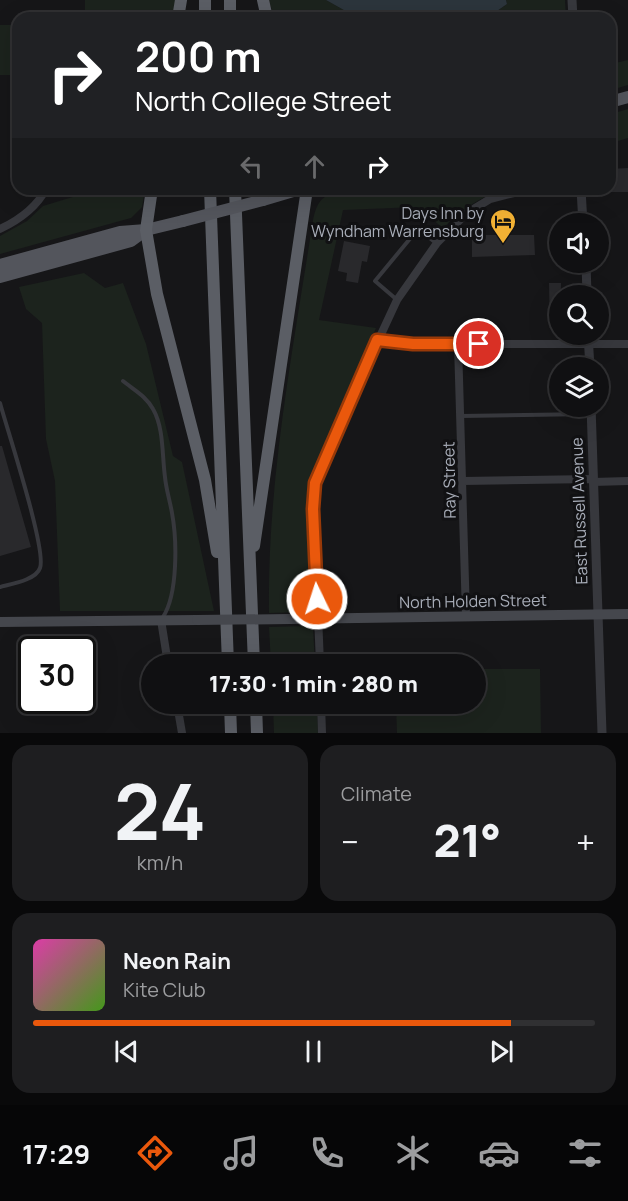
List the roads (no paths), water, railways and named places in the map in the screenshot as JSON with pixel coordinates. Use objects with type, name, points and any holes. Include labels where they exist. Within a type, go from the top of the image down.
[{"type":"highway","points":[[151,195],[146,230],[157,294],[205,480],[225,603]]},
{"type":"highway","points":[[210,195],[228,654]]},
{"type":"highway","points":[[235,195],[253,654]]},
{"type":"highway","points":[[249,574],[306,195]]},
{"type":"highway","points":[[230,714],[231,733]]},
{"type":"highway","points":[[256,714],[257,733]]},
{"type":"main road","points":[[0,265],[120,232],[146,230],[280,195]]},
{"type":"main road","points":[[0,278],[131,241],[146,230]]},
{"type":"main road","name":"North Holden Street","points":[[161,620],[628,614]]},
{"type":"main road","points":[[0,622],[161,620]]},
{"type":"street","points":[[0,229],[27,213],[42,195]]},
{"type":"street","points":[[320,654],[313,493],[325,455],[397,300],[437,243],[466,213],[490,199],[506,195]]},
{"type":"street","points":[[582,195],[583,213]]},
{"type":"street","points":[[377,340],[402,344],[549,341]]},
{"type":"street","points":[[609,342],[628,344]]},
{"type":"street","name":"Ray Street","points":[[458,344],[466,616]]},
{"type":"street","name":"East Russell Avenue","points":[[591,417],[602,733]]},
{"type":"street","points":[[463,481],[628,481]]},
{"type":"street","points":[[161,620],[166,654]]},
{"type":"street","points":[[179,714],[182,733]]},
{"type":"street","points":[[321,714],[322,733]]},
{"type":"lane","points":[[397,300],[375,282],[418,229],[437,243]]},
{"type":"lane","points":[[123,381],[148,401],[157,417],[159,428],[175,549],[170,607],[161,620]]},
{"type":"lane","points":[[0,403],[3,425],[34,522],[42,558],[41,567],[37,573],[0,587]]},
{"type":"lane","points":[[461,416],[549,412]]},
{"type":"place","name":"Days Inn by Wyndham Warrensburg","points":[[503,245]]}]
